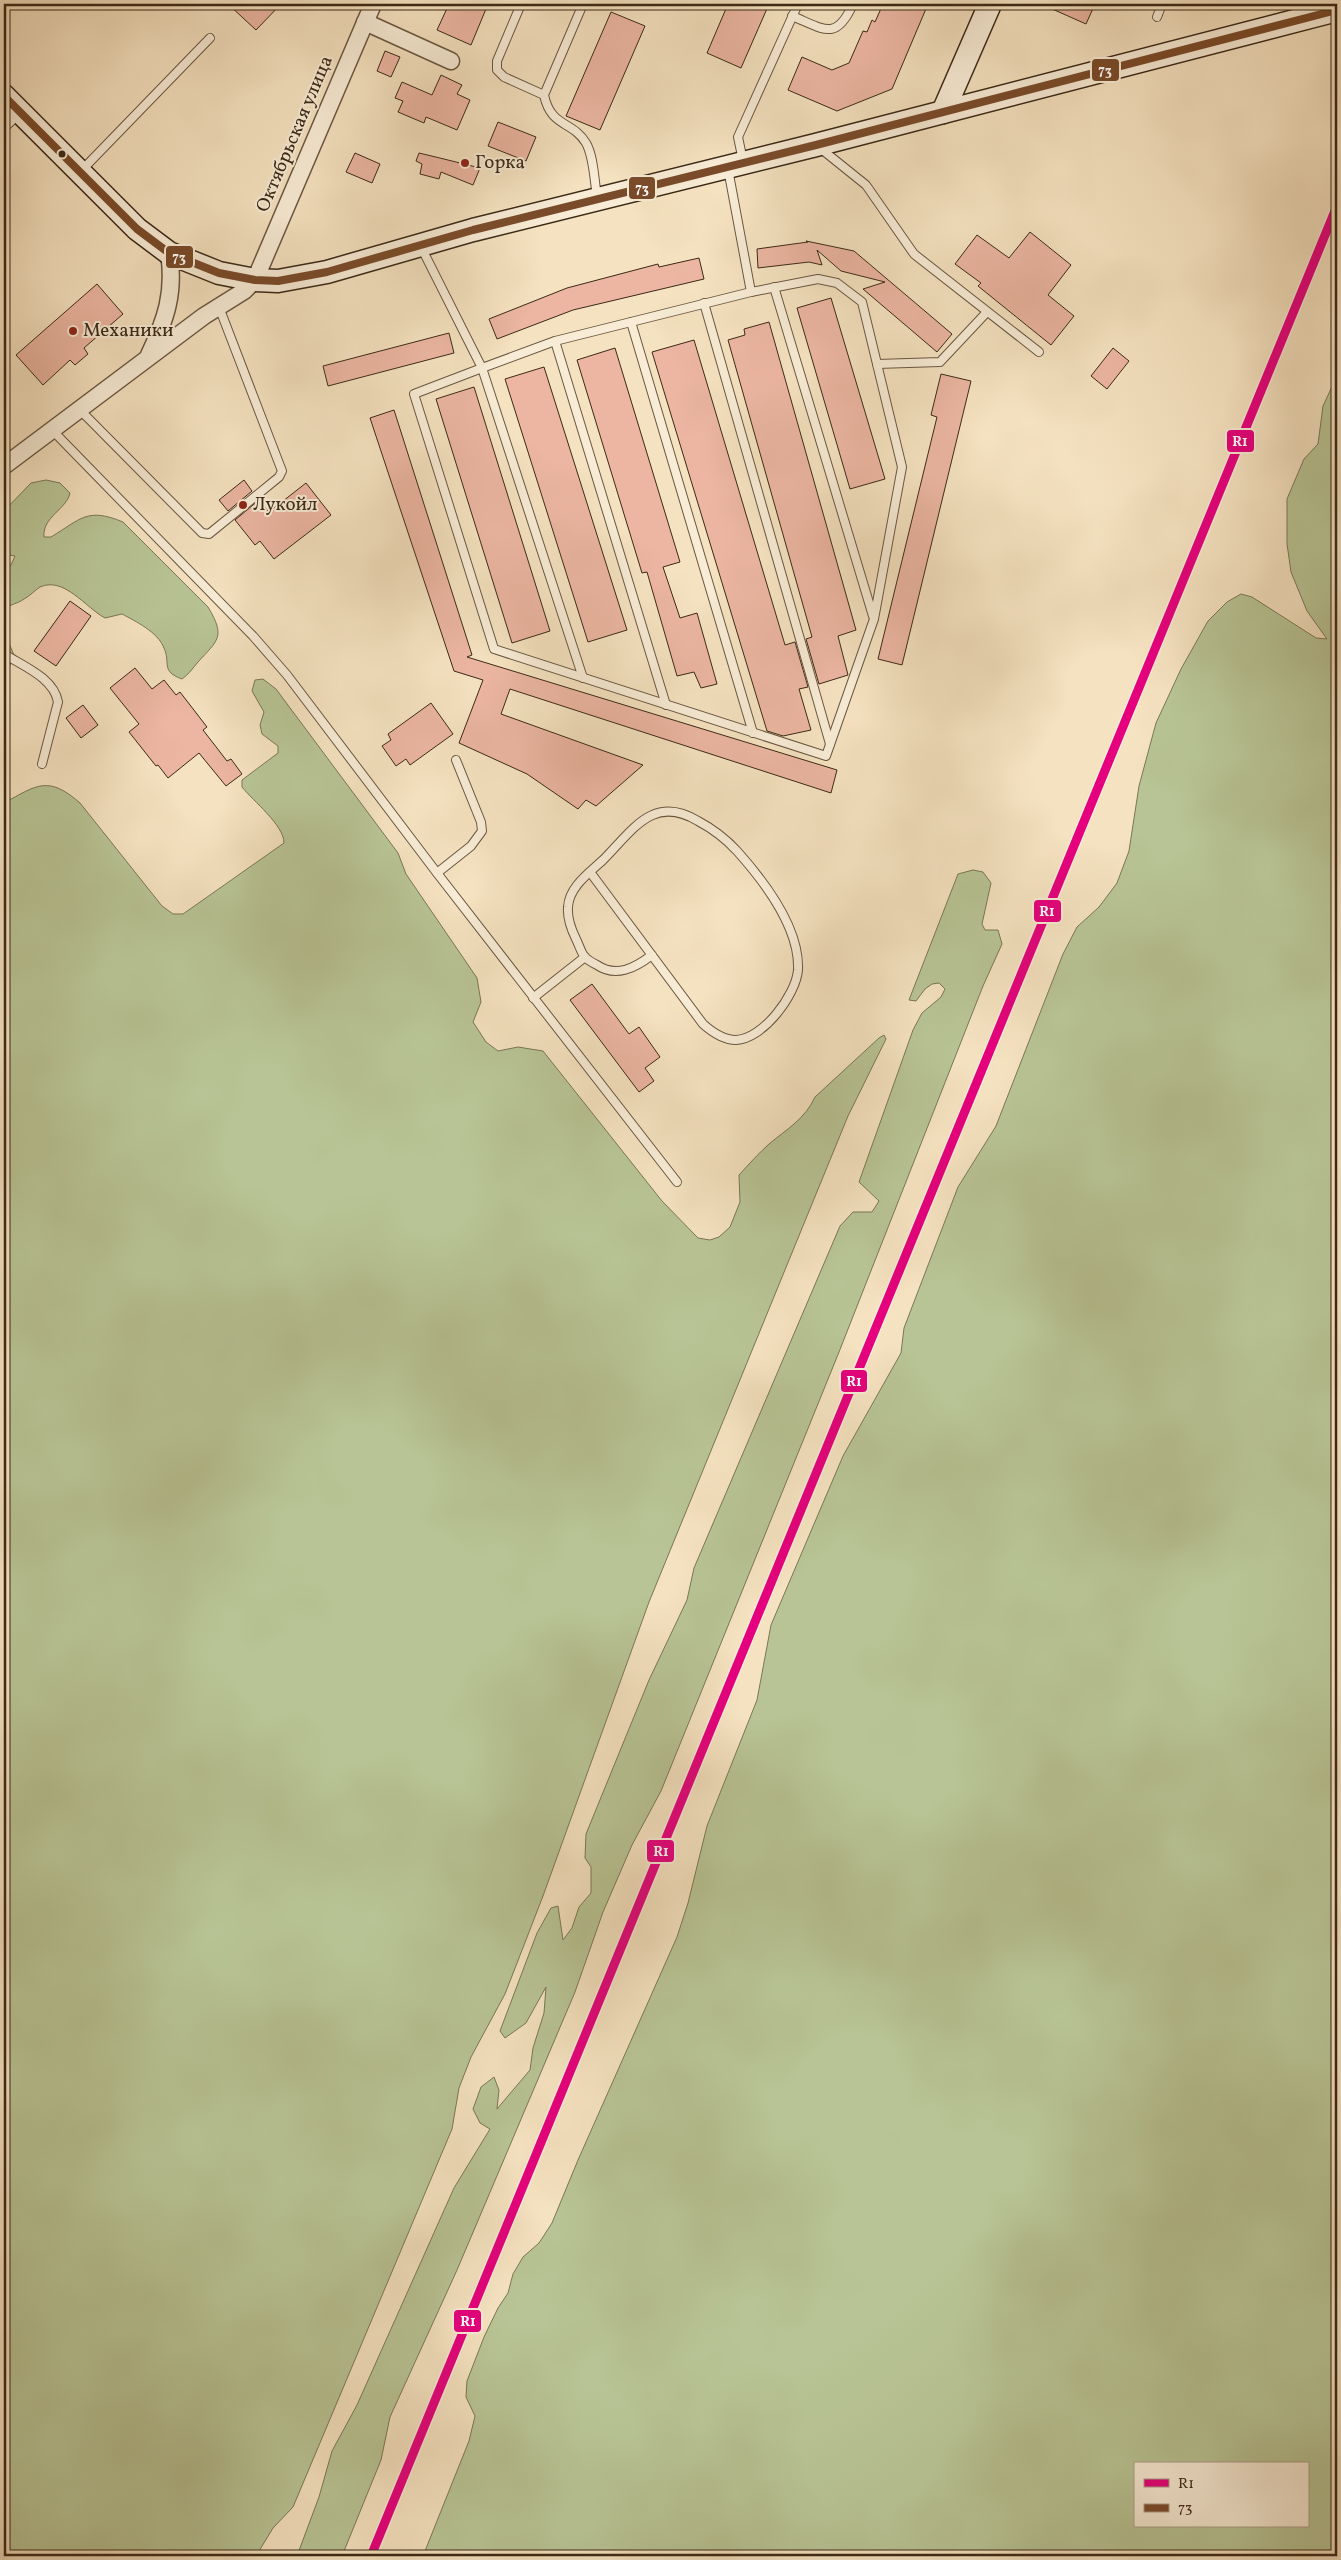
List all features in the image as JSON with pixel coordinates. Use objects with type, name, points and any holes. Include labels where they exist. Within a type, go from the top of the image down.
[{"type":"main road","points":[[943,112],[990,4]]},
{"type":"main road","points":[[4,96],[137,229],[169,253],[219,273],[256,280],[297,279],[420,245],[1337,10]]},
{"type":"street","name":"Октябрьская улица","points":[[256,280],[373,4]]},
{"type":"street","points":[[365,22],[451,61]]},
{"type":"street","points":[[148,357],[162,328],[170,301],[172,275],[169,253]]},
{"type":"street","points":[[4,466],[148,357],[244,291],[256,280]]},
{"type":"lane","points":[[521,4],[497,61],[497,70],[504,77],[544,95]]},
{"type":"lane","points":[[583,4],[544,95],[547,109],[552,115],[580,135],[587,144],[598,199]]},
{"type":"lane","points":[[751,292],[736,165],[738,137],[798,4]]},
{"type":"lane","points":[[792,16],[827,30],[838,28],[846,21],[853,4]]},
{"type":"lane","points":[[1157,17],[1162,4]]},
{"type":"lane","points":[[79,173],[210,38]]},
{"type":"lane","points":[[4,128],[20,113]]},
{"type":"lane","points":[[816,145],[866,185],[881,204],[898,234],[914,254],[1039,352]]},
{"type":"lane","points":[[420,245],[482,368],[584,678]]},
{"type":"lane","points":[[818,279],[837,283],[862,302],[902,467],[874,619],[826,756],[494,649],[414,394],[555,341],[751,292],[818,279]]},
{"type":"lane","points":[[774,287],[874,619]]},
{"type":"lane","points":[[704,303],[830,744]]},
{"type":"lane","points":[[80,410],[202,532],[209,534],[279,477],[282,471],[219,307]]},
{"type":"lane","points":[[877,364],[940,362],[988,312]]},
{"type":"lane","points":[[631,322],[753,733]]},
{"type":"lane","points":[[555,341],[666,705]]},
{"type":"lane","points":[[52,430],[275,662],[677,1182]]},
{"type":"lane","points":[[4,654],[48,682],[56,692],[58,702],[42,764]]},
{"type":"lane","points":[[437,873],[471,846],[482,831],[481,822],[456,760]]},
{"type":"lane","points":[[590,872],[652,955],[703,1024],[722,1037],[737,1040],[761,1029],[774,1017],[793,988],[798,970],[795,944],[787,925],[756,872],[714,830],[684,813],[669,810],[655,812],[642,820],[590,872],[572,891],[568,907],[569,925],[585,957],[601,968],[616,972],[639,965],[652,955]]},
{"type":"lane","points":[[533,998],[585,957]]},
{"type":"green space","points":[[1337,376],[1337,2556],[423,2556],[469,2441],[475,2416],[466,2397],[467,2381],[484,2337],[498,2308],[508,2293],[513,2274],[523,2257],[539,2243],[552,2223],[677,1937],[688,1903],[707,1826],[757,1700],[771,1625],[843,1456],[901,1353],[904,1328],[958,1187],[996,1126],[1063,954],[1077,927],[1099,907],[1117,883],[1129,851],[1139,786],[1156,723],[1181,669],[1208,621],[1227,602],[1241,594],[1252,597],[1316,638],[1327,639],[1307,611],[1291,572],[1287,544],[1287,499],[1304,459],[1318,444],[1323,406]]},
{"type":"green space","points":[[46,480],[60,483],[70,493],[68,499],[47,524],[44,530],[44,537],[51,537],[77,520],[92,515],[101,515],[123,522],[208,607],[217,625],[217,638],[211,648],[182,679],[168,670],[166,653],[161,642],[146,628],[122,614],[105,618],[66,589],[49,585],[40,587],[26,598],[4,610],[4,570],[11,565],[15,556],[4,554],[4,511],[31,483]]},
{"type":"green space","points":[[4,632],[14,655],[8,670],[4,674]]},
{"type":"green space","points":[[263,679],[276,689],[398,853],[406,874],[477,978],[481,1002],[473,1022],[486,1042],[498,1051],[518,1047],[543,1051],[662,1201],[698,1238],[710,1240],[719,1237],[730,1227],[740,1202],[739,1175],[765,1147],[801,1118],[815,1097],[879,1038],[884,1035],[886,1039],[848,1116],[649,1602],[543,1896],[505,1994],[471,2057],[459,2088],[452,2129],[293,2507],[273,2528],[256,2556],[4,2556],[4,803],[25,791],[42,786],[51,786],[69,794],[80,803],[162,906],[173,914],[183,914],[284,843],[283,836],[274,821],[242,787],[242,780],[278,753],[278,746],[262,734],[260,725],[264,712],[252,691],[255,680]]},
{"type":"green space","points":[[973,870],[983,872],[991,883],[982,924],[985,930],[998,930],[1002,944],[983,986],[839,1352],[661,1791],[632,1845],[603,1912],[575,1992],[457,2270],[390,2417],[381,2460],[342,2556],[297,2556],[319,2497],[332,2451],[357,2405],[454,2188],[490,2129],[480,2123],[473,2109],[481,2087],[494,2077],[499,2090],[497,2109],[530,2070],[533,2048],[544,2013],[546,1987],[526,2023],[505,2038],[500,2031],[537,1933],[551,1908],[558,1906],[563,1940],[572,1928],[579,1907],[591,1893],[591,1867],[585,1858],[586,1834],[649,1680],[687,1600],[694,1568],[840,1226],[853,1212],[872,1212],[879,1201],[859,1182],[913,1030],[922,1013],[941,997],[945,989],[939,983],[932,984],[925,989],[916,1001],[909,1000],[958,874]]},
{"type":"building","points":[[228,4],[281,4],[256,30]]},
{"type":"building","points":[[449,4],[488,4],[471,45],[437,30]]},
{"type":"building","points":[[728,4],[769,4],[741,68],[707,53]]},
{"type":"building","points":[[883,4],[928,4],[892,89],[837,111],[788,90],[802,57],[832,70],[849,63],[863,31],[867,32],[872,20],[875,22]]},
{"type":"building","points":[[1041,4],[1095,4],[1086,24]]},
{"type":"building","points":[[611,12],[645,26],[600,130],[566,116]]},
{"type":"building","points":[[385,51],[400,57],[391,77],[377,71]]},
{"type":"building","points":[[441,75],[462,85],[457,94],[470,100],[457,130],[426,117],[424,123],[398,112],[403,101],[395,98],[402,82],[432,95]]},
{"type":"building","points":[[498,122],[536,137],[526,161],[488,146]]},
{"type":"building","points":[[355,153],[380,164],[372,183],[346,172]]},
{"type":"building","points":[[419,153],[480,168],[473,185],[441,172],[439,179],[420,174],[422,164],[416,161]]},
{"type":"building","points":[[1030,232],[1071,265],[1048,295],[1074,316],[1051,345],[978,286],[981,283],[955,264],[977,235],[1009,258]]},
{"type":"building","points":[[806,241],[854,251],[952,334],[937,352],[863,289],[885,282],[841,271],[817,250],[822,265],[809,262],[758,268],[757,249],[808,242]]},
{"type":"building","points":[[699,258],[704,279],[573,310],[497,339],[489,319],[567,288],[658,264],[659,267]]},
{"type":"building","name":"Механики","points":[[97,284],[123,314],[84,348],[88,354],[75,365],[70,360],[43,385],[16,355]]},
{"type":"building","points":[[831,298],[885,479],[850,489],[797,308]]},
{"type":"building","points":[[769,322],[856,630],[838,636],[848,675],[819,684],[806,639],[812,637],[728,340],[745,335],[744,329]]},
{"type":"building","points":[[449,333],[454,353],[328,386],[323,366]]},
{"type":"building","points":[[694,340],[785,645],[795,642],[808,687],[799,689],[811,730],[783,736],[767,731],[652,352]]},
{"type":"building","points":[[615,348],[680,562],[663,567],[680,618],[697,613],[717,684],[701,688],[694,672],[677,676],[647,572],[642,573],[577,360]]},
{"type":"building","points":[[1113,348],[1129,361],[1107,389],[1091,376]]},
{"type":"building","points":[[544,367],[627,630],[588,642],[505,379]]},
{"type":"building","points":[[941,374],[971,381],[902,665],[878,659],[937,417],[931,415]]},
{"type":"building","points":[[474,387],[550,631],[512,643],[436,399]]},
{"type":"building","points":[[394,410],[472,655],[467,657],[837,770],[831,793],[510,689],[501,714],[643,765],[596,806],[586,800],[578,809],[527,774],[459,743],[483,680],[454,671],[370,418]]},
{"type":"building","points":[[244,480],[252,491],[228,511],[219,500]]},
{"type":"building","points":[[306,483],[331,515],[274,559],[260,541],[255,545],[235,520],[259,500],[269,512]]},
{"type":"building","points":[[70,601],[91,616],[56,666],[34,651]]},
{"type":"building","points":[[135,668],[152,689],[164,680],[176,695],[180,692],[207,727],[203,730],[227,761],[231,759],[242,774],[226,786],[199,753],[168,778],[129,732],[139,724],[110,688]]},
{"type":"building","points":[[431,703],[453,734],[410,765],[406,759],[396,766],[382,746],[391,740],[388,734]]},
{"type":"building","points":[[83,705],[98,725],[81,738],[66,718]]},
{"type":"building","points":[[592,984],[629,1034],[639,1027],[660,1057],[645,1068],[654,1081],[639,1092],[570,1000]]},
{"type":"transit line","name":"73","points":[[4,96],[137,229],[169,253],[219,273],[255,280],[278,281],[327,272],[473,230],[816,145],[1337,10]]},
{"type":"transit line","name":"R1","points":[[371,2556],[1337,206]]},
{"type":"place","name":"Горка","points":[[465,163]]},
{"type":"place","name":"Механики","points":[[73,331]]},
{"type":"place","name":"Лукойл","points":[[243,505]]}]
